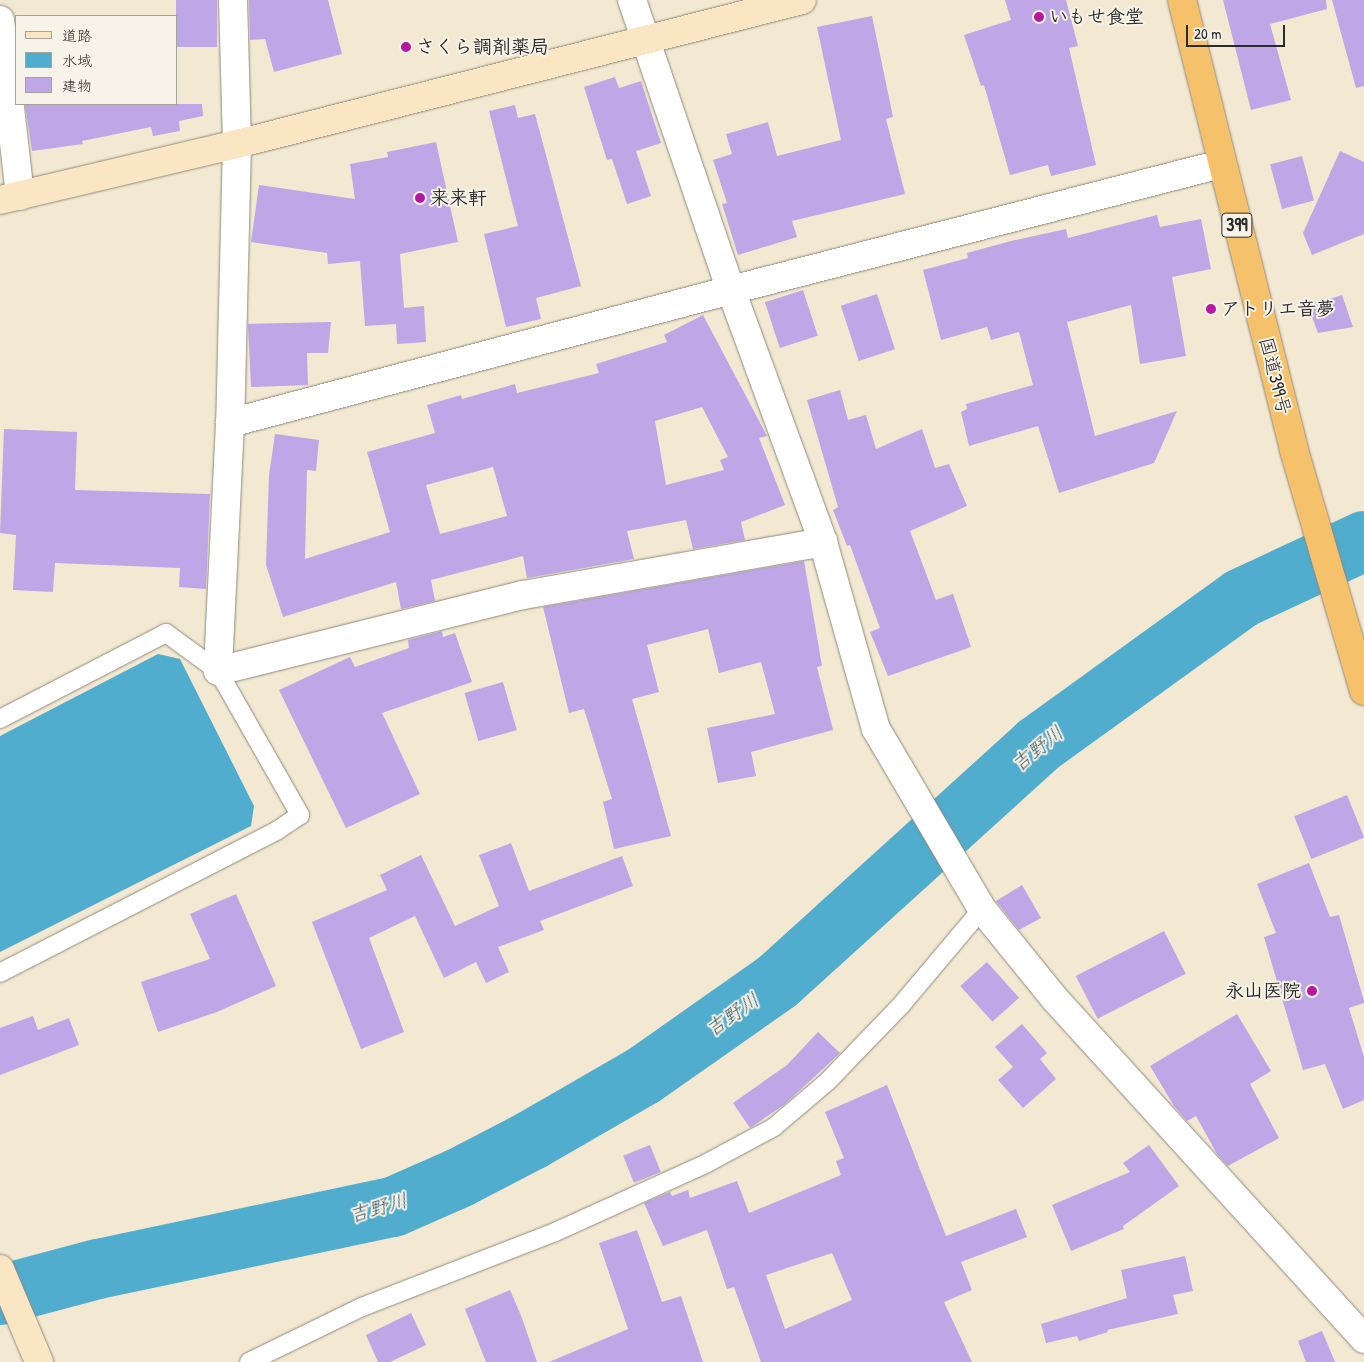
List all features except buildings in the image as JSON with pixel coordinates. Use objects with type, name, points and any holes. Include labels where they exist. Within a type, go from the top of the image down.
[{"type":"highway","name":"国道399号","points":[[1182,0],[1294,450],[1361,681]]},
{"type":"street","points":[[233,0],[237,144],[230,423],[218,671],[523,595],[823,542]]},
{"type":"street","points":[[632,0],[731,290],[823,542],[876,729],[978,903],[1054,998],[1364,1339]]},
{"type":"street","points":[[0,20],[10,198],[237,144],[646,38],[802,0]]},
{"type":"street","points":[[230,423],[731,290],[1222,164]]},
{"type":"street","points":[[0,1269],[40,1362]]},
{"type":"lane","points":[[0,719],[166,633],[218,671],[300,815],[278,830],[0,973]]},
{"type":"lane","points":[[249,1362],[362,1307],[562,1229],[707,1163],[774,1127],[828,1081],[902,1004],[978,903]]},
{"type":"water","points":[[158,654],[180,659],[254,806],[251,826],[0,952],[0,736]]},
{"type":"waterway","name":"吉野川","points":[[0,1295],[98,1269],[393,1207],[459,1178],[532,1140],[643,1076],[778,981],[1038,745],[1242,598],[1364,541]]},
{"type":"place","name":"いもせ食堂","points":[[1039,17]]},
{"type":"place","name":"さくら調剤薬局","points":[[406,47]]},
{"type":"place","name":"来来軒","points":[[420,198]]},
{"type":"place","name":"アトリエ音夢","points":[[1211,309]]},
{"type":"place","name":"永山医院","points":[[1312,991]]}]
